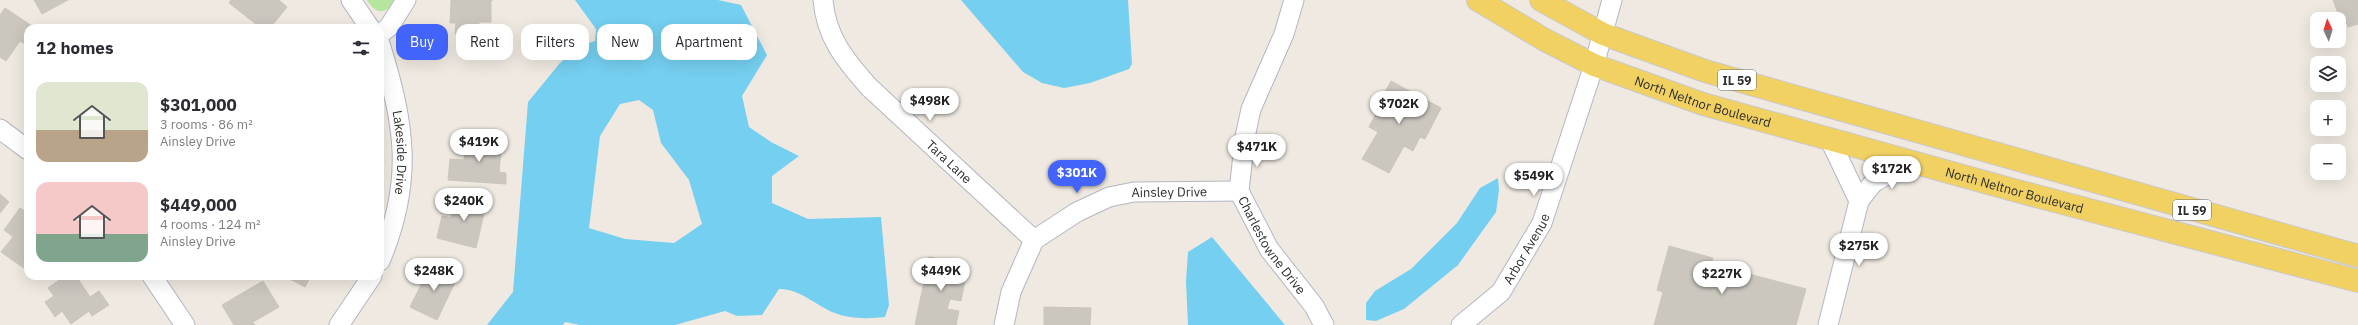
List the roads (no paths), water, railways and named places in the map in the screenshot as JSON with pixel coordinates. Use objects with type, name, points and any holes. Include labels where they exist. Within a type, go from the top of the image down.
[{"type":"main road","name":"North Neltnor Boulevard","points":[[1478,0],[1545,40],[1594,65],[1703,104],[2358,281]]},
{"type":"main road","name":"IL 59","points":[[1541,0],[1603,34],[1705,71],[2358,256]]},
{"type":"street","points":[[351,0],[367,24]]},
{"type":"street","points":[[384,30],[393,22],[406,0]]},
{"type":"street","name":"Tara Lane","points":[[823,0],[827,26],[845,60],[869,87],[1034,240]]},
{"type":"street","name":"Charlestowne Drive","points":[[1294,0],[1284,34],[1252,109],[1245,137],[1239,191],[1269,249],[1314,306],[1324,325]]},
{"type":"street","name":"Arbor Avenue","points":[[1461,325],[1501,292],[1531,244],[1542,223],[1594,65],[1612,0]]},
{"type":"street","name":"Lakeside Drive","points":[[384,58],[400,116],[403,145],[401,192],[396,216],[384,250]]},
{"type":"street","points":[[0,129],[24,147]]},
{"type":"street","points":[[1829,138],[1858,201]]},
{"type":"street","points":[[1828,325],[1858,201],[1873,183],[1911,161]]},
{"type":"street","name":"Ainsley Drive","points":[[1034,240],[1077,212],[1109,197],[1134,192],[1239,191]]},
{"type":"street","points":[[1004,325],[1011,292],[1034,240]]},
{"type":"street","points":[[155,280],[185,325]]},
{"type":"street","points":[[339,325],[369,280]]},
{"type":"water","points":[[575,0],[718,0],[741,5],[751,24],[661,24],[661,60],[757,60],[757,36],[767,55],[742,96],[749,127],[771,142],[799,156],[772,176],[772,203],[808,219],[881,217],[889,305],[885,317],[858,318],[845,316],[832,312],[792,291],[779,289],[762,315],[737,316],[725,311],[675,325],[580,325],[565,322],[563,325],[487,325],[513,292],[528,102],[563,60],[589,60],[589,43],[595,41],[596,29]],"holes":[[[639,100],[653,110],[661,143],[689,180],[702,224],[674,243],[625,239],[589,228],[600,136],[620,104]]]},
{"type":"water","points":[[961,0],[1128,0],[1132,64],[1129,69],[1090,83],[1064,88],[1042,83],[1023,72]]},
{"type":"water","points":[[1498,178],[1499,190],[1496,212],[1458,265],[1404,309],[1376,321],[1366,320],[1366,303],[1375,291],[1411,269],[1457,223],[1480,188]]},
{"type":"water","points":[[1212,237],[1285,325],[1188,325],[1186,282],[1188,252]]}]
